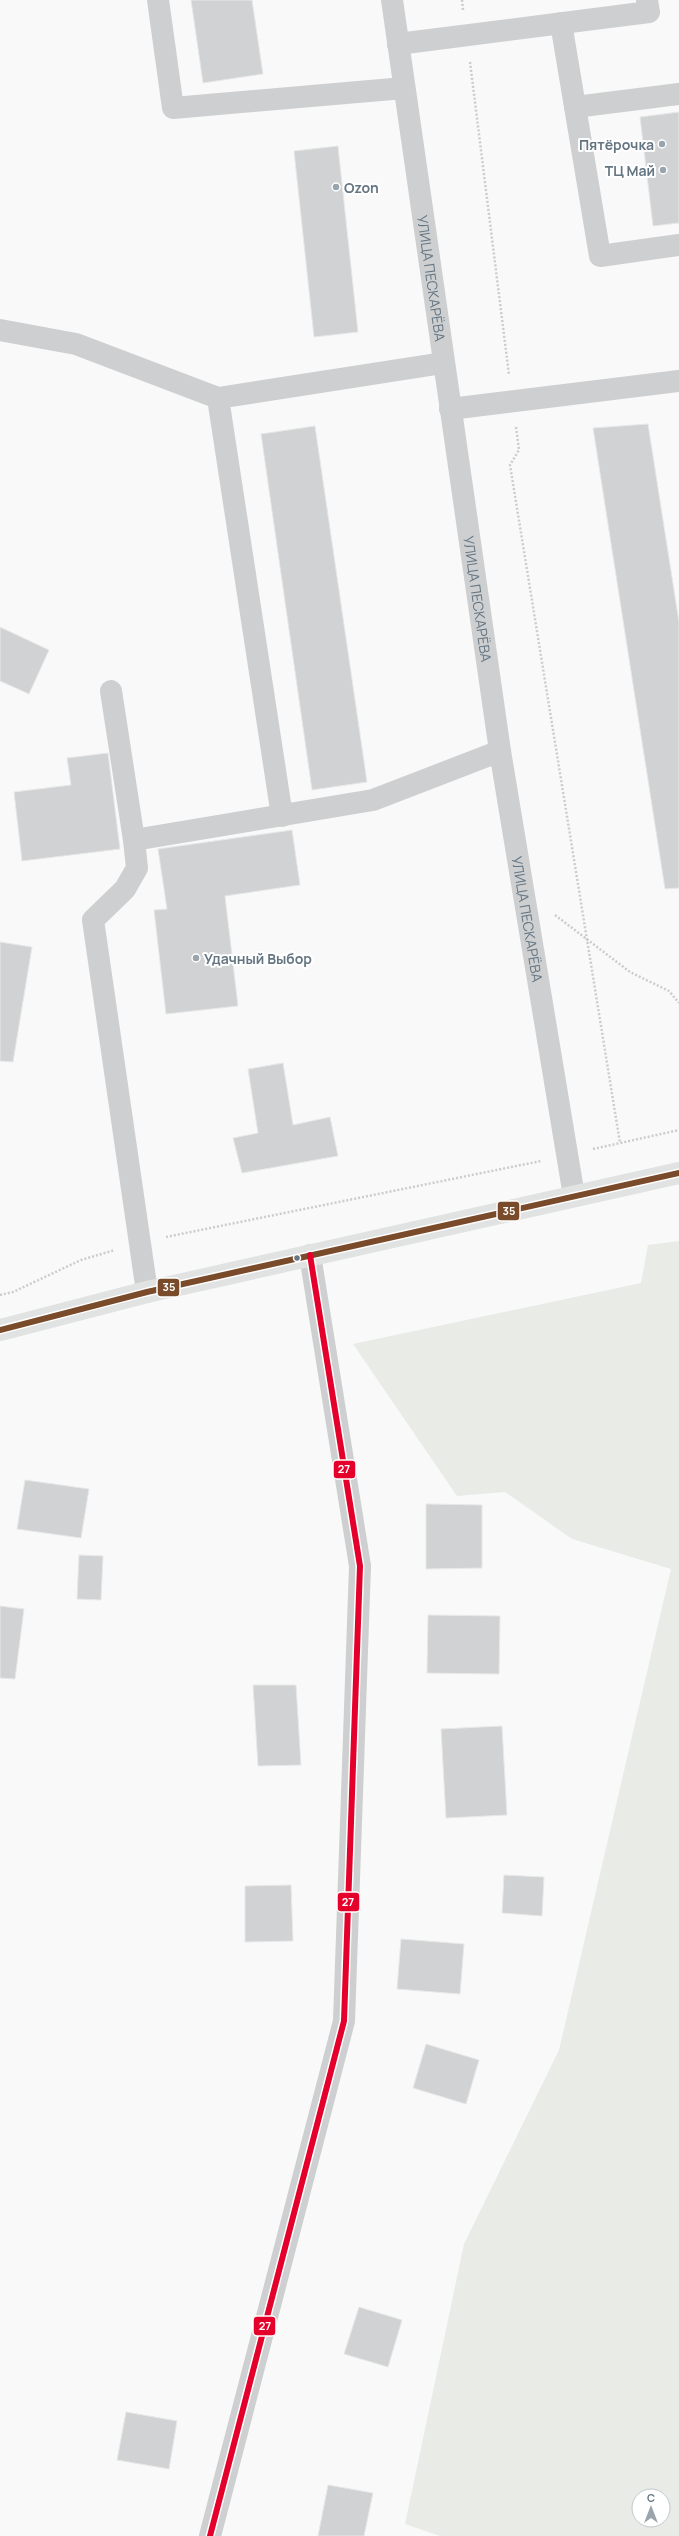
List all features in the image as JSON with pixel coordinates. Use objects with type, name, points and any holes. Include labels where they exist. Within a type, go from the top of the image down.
[{"type":"main road","points":[[0,1330],[147,1292],[679,1173]]},
{"type":"street","points":[[158,0],[173,108],[404,88]]},
{"type":"street","name":"УЛИЦА ПЕСКАРЁВА","points":[[392,0],[500,751],[525,892],[566,1155],[574,1196]]},
{"type":"street","points":[[398,44],[649,12],[647,0]]},
{"type":"street","points":[[561,23],[600,256],[679,245]]},
{"type":"street","points":[[575,108],[679,94]]},
{"type":"street","points":[[0,330],[76,344],[218,398],[443,362]]},
{"type":"street","points":[[450,409],[679,381]]},
{"type":"street","points":[[218,398],[282,816]]},
{"type":"street","points":[[111,691],[137,868],[125,889],[93,920],[147,1292]]},
{"type":"street","points":[[134,840],[373,800],[500,751]]},
{"type":"street","points":[[210,2536],[344,2022],[360,1566],[310,1255]]},
{"type":"path","points":[[462,0],[519,450],[510,465],[620,1143]]},
{"type":"path","points":[[525,892],[630,972],[669,991],[679,1003]]},
{"type":"path","points":[[0,1295],[13,1292],[80,1260],[140,1243],[566,1155],[679,1130]]},
{"type":"shaded area","points":[[679,1241],[679,2536],[440,2536],[405,2524],[464,2244],[559,2050],[671,1569],[572,1539],[505,1492],[457,1496],[353,1344],[641,1283],[648,1245]]},
{"type":"building","points":[[191,0],[252,0],[263,74],[203,83]]},
{"type":"building","name":"ТЦ Май","points":[[679,112],[679,223],[653,226],[640,117]]},
{"type":"building","points":[[338,146],[358,332],[314,337],[294,151]]},
{"type":"building","points":[[648,424],[679,622],[679,888],[665,889],[593,428]]},
{"type":"building","points":[[315,426],[367,782],[312,790],[261,434]]},
{"type":"building","points":[[0,627],[49,650],[29,694],[0,681]]},
{"type":"building","points":[[108,753],[120,849],[22,861],[14,792],[71,785],[67,758]]},
{"type":"building","points":[[292,830],[300,885],[225,896],[238,1006],[166,1014],[154,910],[167,909],[158,849]]},
{"type":"building","points":[[0,942],[32,947],[13,1062],[0,1061]]},
{"type":"building","points":[[283,1063],[293,1125],[330,1117],[338,1156],[242,1173],[233,1138],[258,1133],[248,1069]]},
{"type":"building","points":[[25,1480],[89,1489],[81,1538],[17,1529]]},
{"type":"building","points":[[426,1504],[482,1505],[482,1568],[426,1569]]},
{"type":"building","points":[[79,1555],[103,1556],[101,1600],[77,1599]]},
{"type":"building","points":[[0,1606],[24,1609],[15,1679],[0,1678]]},
{"type":"building","points":[[428,1615],[500,1616],[499,1674],[427,1673]]},
{"type":"building","points":[[253,1685],[296,1685],[301,1765],[258,1766]]},
{"type":"building","points":[[502,1726],[507,1815],[446,1818],[441,1729]]},
{"type":"building","points":[[504,1875],[544,1877],[542,1916],[502,1913]]},
{"type":"building","points":[[291,1885],[293,1941],[245,1942],[245,1886]]},
{"type":"building","points":[[401,1939],[464,1944],[460,1994],[397,1989]]},
{"type":"building","points":[[426,2044],[479,2060],[466,2104],[413,2088]]},
{"type":"building","points":[[359,2307],[402,2320],[388,2367],[344,2354]]},
{"type":"building","points":[[126,2412],[177,2421],[169,2469],[117,2460]]},
{"type":"building","points":[[328,2485],[373,2493],[364,2536],[318,2536]]},
{"type":"transit line","name":"35","points":[[0,1330],[147,1292],[679,1173]]},
{"type":"transit line","name":"27","points":[[210,2536],[344,2021],[360,1566],[310,1255]]},
{"type":"place","name":"Пятёрочка","points":[[662,144]]},
{"type":"place","name":"ТЦ Май","points":[[663,170]]},
{"type":"place","name":"Ozon","points":[[336,187]]},
{"type":"place","name":"Удачный Выбор","points":[[196,958]]}]
